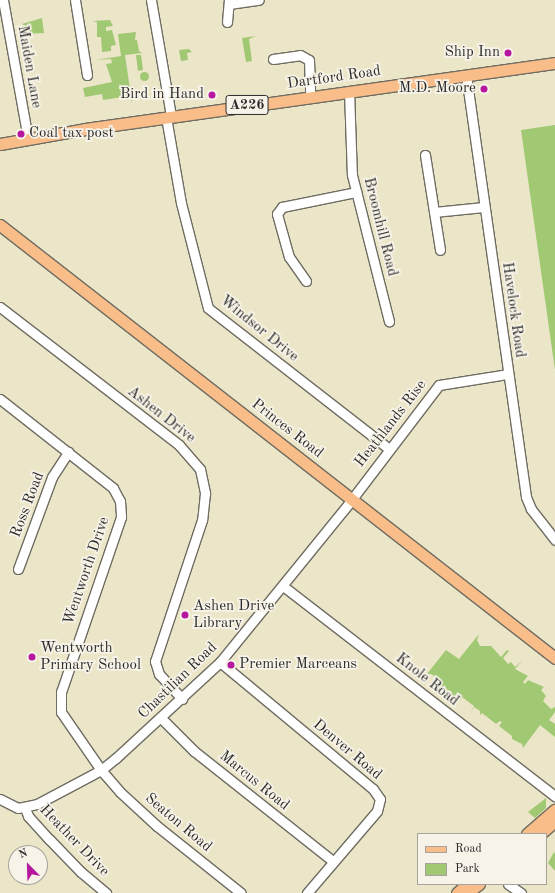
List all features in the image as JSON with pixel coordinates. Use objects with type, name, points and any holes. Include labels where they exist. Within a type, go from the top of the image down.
[{"type":"main road","name":"Dartford Road","points":[[0,144],[310,96],[555,63]]},
{"type":"main road","name":"Princes Road","points":[[0,225],[555,658]]},
{"type":"main road","points":[[528,833],[554,814]]},
{"type":"main road","points":[[541,833],[554,814]]},
{"type":"main road","points":[[457,893],[466,885]]},
{"type":"main road","points":[[467,893],[478,885]]},
{"type":"street","points":[[75,0],[87,74]]},
{"type":"street","name":"Windsor Drive","points":[[151,0],[181,203],[208,308],[389,449]]},
{"type":"street","points":[[227,22],[229,2],[259,0]]},
{"type":"street","name":"Maiden Lane","points":[[2,1],[28,139]]},
{"type":"street","points":[[273,58],[300,55],[309,60],[310,96]]},
{"type":"street","name":"Havelock Road","points":[[466,75],[527,503],[555,540]]},
{"type":"street","name":"Broomhill Road","points":[[349,91],[352,175],[389,322]]},
{"type":"street","points":[[425,155],[440,250]]},
{"type":"street","points":[[306,281],[289,257],[277,214],[282,207],[356,192]]},
{"type":"street","points":[[434,212],[484,207]]},
{"type":"street","name":"Ashen Drive","points":[[0,307],[179,445],[200,469],[205,493],[202,520],[155,662],[159,674],[182,699]]},
{"type":"street","name":"Heathlands Rise","points":[[351,499],[389,449],[443,383],[508,374]]},
{"type":"street","name":"Wentworth Drive","points":[[0,399],[113,488],[120,501],[121,517],[61,692],[62,712],[101,770]]},
{"type":"street","name":"Ross Road","points":[[18,569],[52,477],[68,452]]},
{"type":"street","name":"Chastilian Road","points":[[25,808],[43,802],[101,770],[182,699],[220,662],[283,586],[351,499]]},
{"type":"street","name":"Knole Road","points":[[283,586],[555,796]]},
{"type":"street","name":"Denver Road","points":[[220,662],[373,789],[380,799],[377,810],[307,893]]},
{"type":"street","name":"Marcus Road","points":[[161,718],[194,751],[333,861]]},
{"type":"street","name":"Seaton Road","points":[[101,770],[150,821],[241,893]]},
{"type":"street","points":[[0,800],[14,807],[25,808]]},
{"type":"street","name":"Heather Drive","points":[[25,808],[28,816],[54,844],[106,893]]},
{"type":"street","points":[[509,885],[521,893]]},
{"type":"green space","points":[[42,18],[44,33],[24,34],[24,31],[29,28],[22,24]]},
{"type":"green space","points":[[110,20],[113,26],[106,27],[106,31],[112,30],[116,45],[111,46],[111,51],[102,52],[101,37],[97,37],[97,22],[92,21]]},
{"type":"green space","points":[[136,32],[135,40],[137,40],[139,51],[142,53],[125,55],[132,103],[129,96],[103,100],[102,94],[85,97],[83,88],[112,82],[106,64],[112,63],[111,59],[96,60],[121,56],[118,34]]},
{"type":"green space","points":[[256,36],[249,39],[252,61],[246,62],[242,38]]},
{"type":"green space","points":[[189,49],[192,52],[187,53],[188,60],[181,61],[179,50]]},
{"type":"green space","points":[[136,55],[141,55],[143,70],[138,71]]},
{"type":"green space","points":[[144,71],[149,76],[144,81],[139,76]]},
{"type":"green space","points":[[555,125],[555,370],[521,130]]},
{"type":"green space","points":[[479,634],[477,640],[480,646],[491,646],[501,657],[507,650],[509,651],[503,658],[508,664],[511,662],[515,667],[522,661],[515,669],[528,676],[523,682],[525,684],[528,680],[544,687],[541,690],[546,696],[543,701],[551,709],[555,707],[555,712],[549,720],[555,724],[555,737],[540,725],[523,748],[522,744],[512,739],[512,736],[499,726],[502,722],[500,721],[496,724],[482,713],[480,715],[480,711],[474,707],[469,716],[474,706],[462,697],[458,702],[460,698],[456,695],[450,702],[448,700],[452,692],[446,689],[445,685],[437,692],[435,690],[442,681],[431,674],[427,674],[446,650],[459,659]]},
{"type":"green space","points":[[546,798],[546,808],[535,818],[528,812]]},
{"type":"green space","points":[[554,852],[555,854],[555,871],[548,863]]},
{"type":"place","name":"Ship Inn","points":[[508,53]]},
{"type":"place","name":"M.D. Moore","points":[[484,89]]},
{"type":"place","name":"Bird in Hand","points":[[212,95]]},
{"type":"place","name":"Coal tax post","points":[[21,134]]},
{"type":"place","name":"Ashen Drive Library","points":[[185,615]]},
{"type":"place","name":"Wentworth Primary School","points":[[32,657]]},
{"type":"place","name":"Premier Marceans","points":[[231,665]]}]
